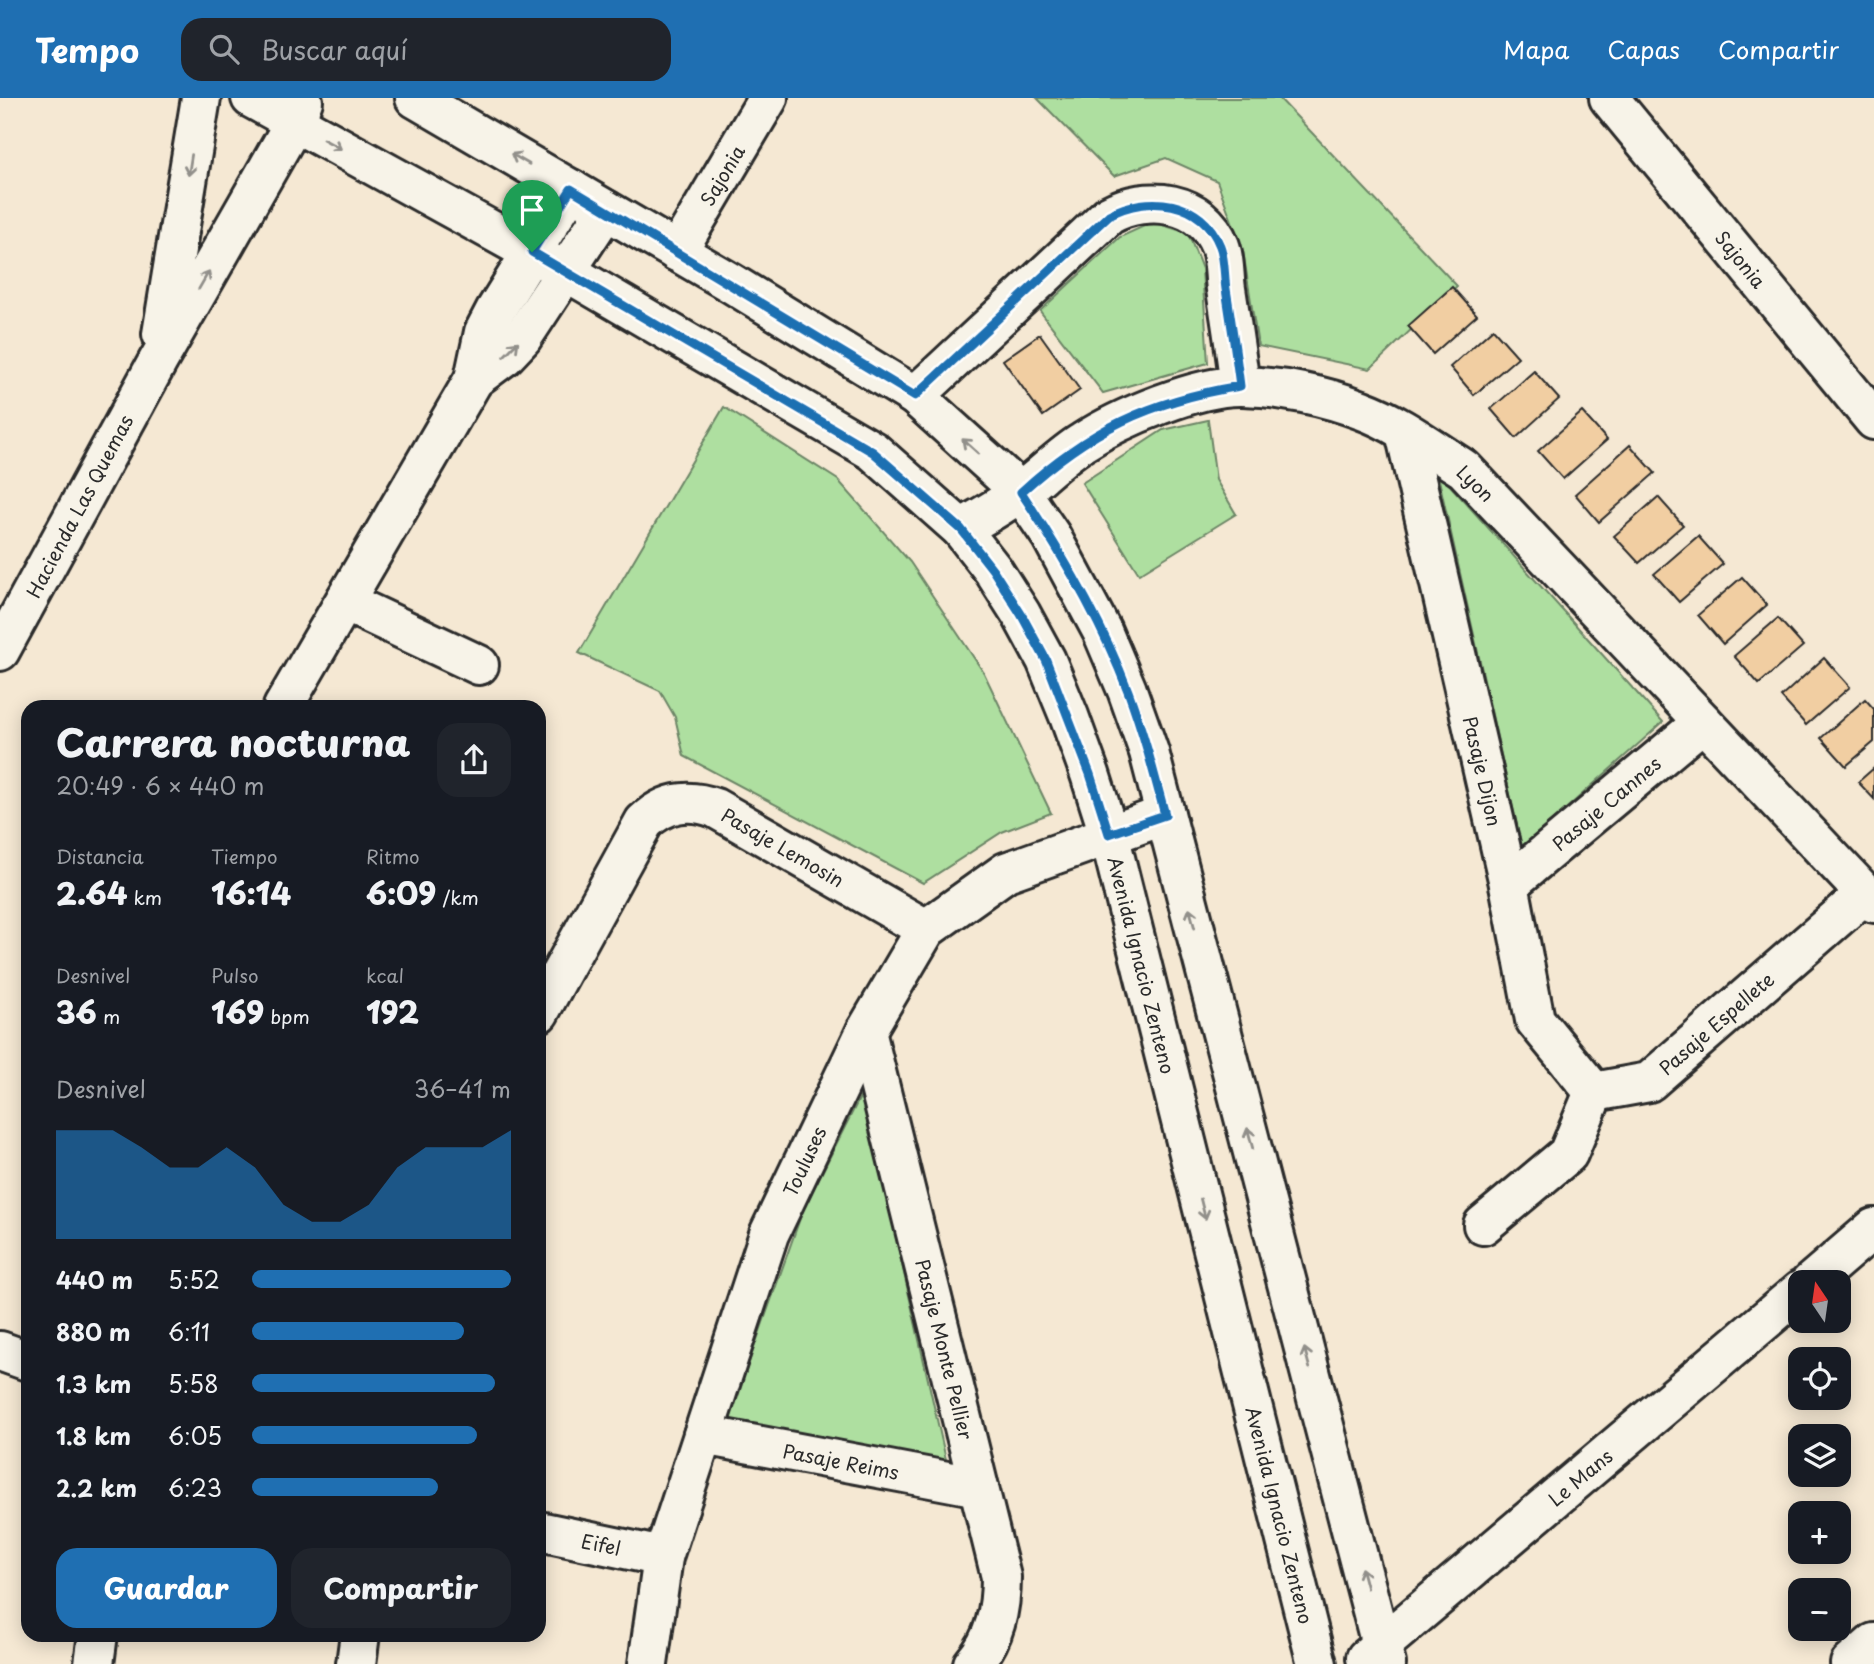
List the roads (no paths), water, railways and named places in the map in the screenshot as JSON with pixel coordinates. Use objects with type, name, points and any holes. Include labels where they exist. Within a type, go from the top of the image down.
[{"type":"street","points":[[158,361],[201,98]]},
{"type":"street","name":"Avenida Ignacio Zenteno","points":[[251,98],[299,110],[532,252],[873,452],[961,529],[993,570],[1046,660],[1086,762],[1109,834],[1317,1664]]},
{"type":"street","points":[[415,98],[915,396],[1021,492],[1078,583],[1128,690],[1149,752],[1376,1658]]},
{"type":"street","name":"Sajonia","points":[[677,252],[768,98]]},
{"type":"street","name":"Sajonia","points":[[1609,98],[1874,420]]},
{"type":"street","name":"Hacienda Las Quemas","points":[[0,651],[299,110]]},
{"type":"street","points":[[287,700],[474,379],[484,332],[571,189]]},
{"type":"street","points":[[915,396],[1109,215],[1140,203],[1172,205],[1194,216],[1212,233],[1220,247],[1240,386]]},
{"type":"street","points":[[474,379],[505,356],[522,338],[606,210]]},
{"type":"street","name":"Lyon","points":[[961,529],[1021,492],[1050,465],[1082,442],[1116,423],[1156,406],[1198,393],[1240,386],[1295,392],[1363,410],[1405,432],[1464,469],[1870,898]]},
{"type":"street","name":"Pasaje Dijon","points":[[1405,432],[1509,884],[1535,1020],[1594,1091]]},
{"type":"street","points":[[345,602],[479,665]]},
{"type":"street","name":"Pasaje Cannes","points":[[1509,884],[1703,722]]},
{"type":"street","name":"Pasaje Lemosin","points":[[546,1000],[644,821],[665,806],[677,803],[703,803],[715,808],[926,929]]},
{"type":"street","name":"Touluses","points":[[648,1664],[663,1557],[769,1234],[866,1031],[926,929],[1006,872],[1165,815]]},
{"type":"street","name":"Pasaje Espellete","points":[[1594,1091],[1649,1082],[1870,898]]},
{"type":"street","name":"Pasaje Monte Pellier","points":[[866,1031],[1001,1577],[1001,1602],[995,1627],[973,1664]]},
{"type":"street","points":[[1483,1225],[1568,1154],[1594,1091]]},
{"type":"street","points":[[1825,1270],[1874,1228]]},
{"type":"street","name":"Le Mans","points":[[1376,1658],[1788,1301]]},
{"type":"street","points":[[0,1351],[21,1359]]},
{"type":"street","name":"Pasaje Reims","points":[[703,1435],[979,1487]]},
{"type":"street","name":"Eifel","points":[[546,1532],[663,1557]]},
{"type":"street","points":[[94,1664],[97,1642]]},
{"type":"street","points":[[356,1664],[359,1642]]},
{"type":"street","points":[[1850,1664],[1874,1643]]}]
